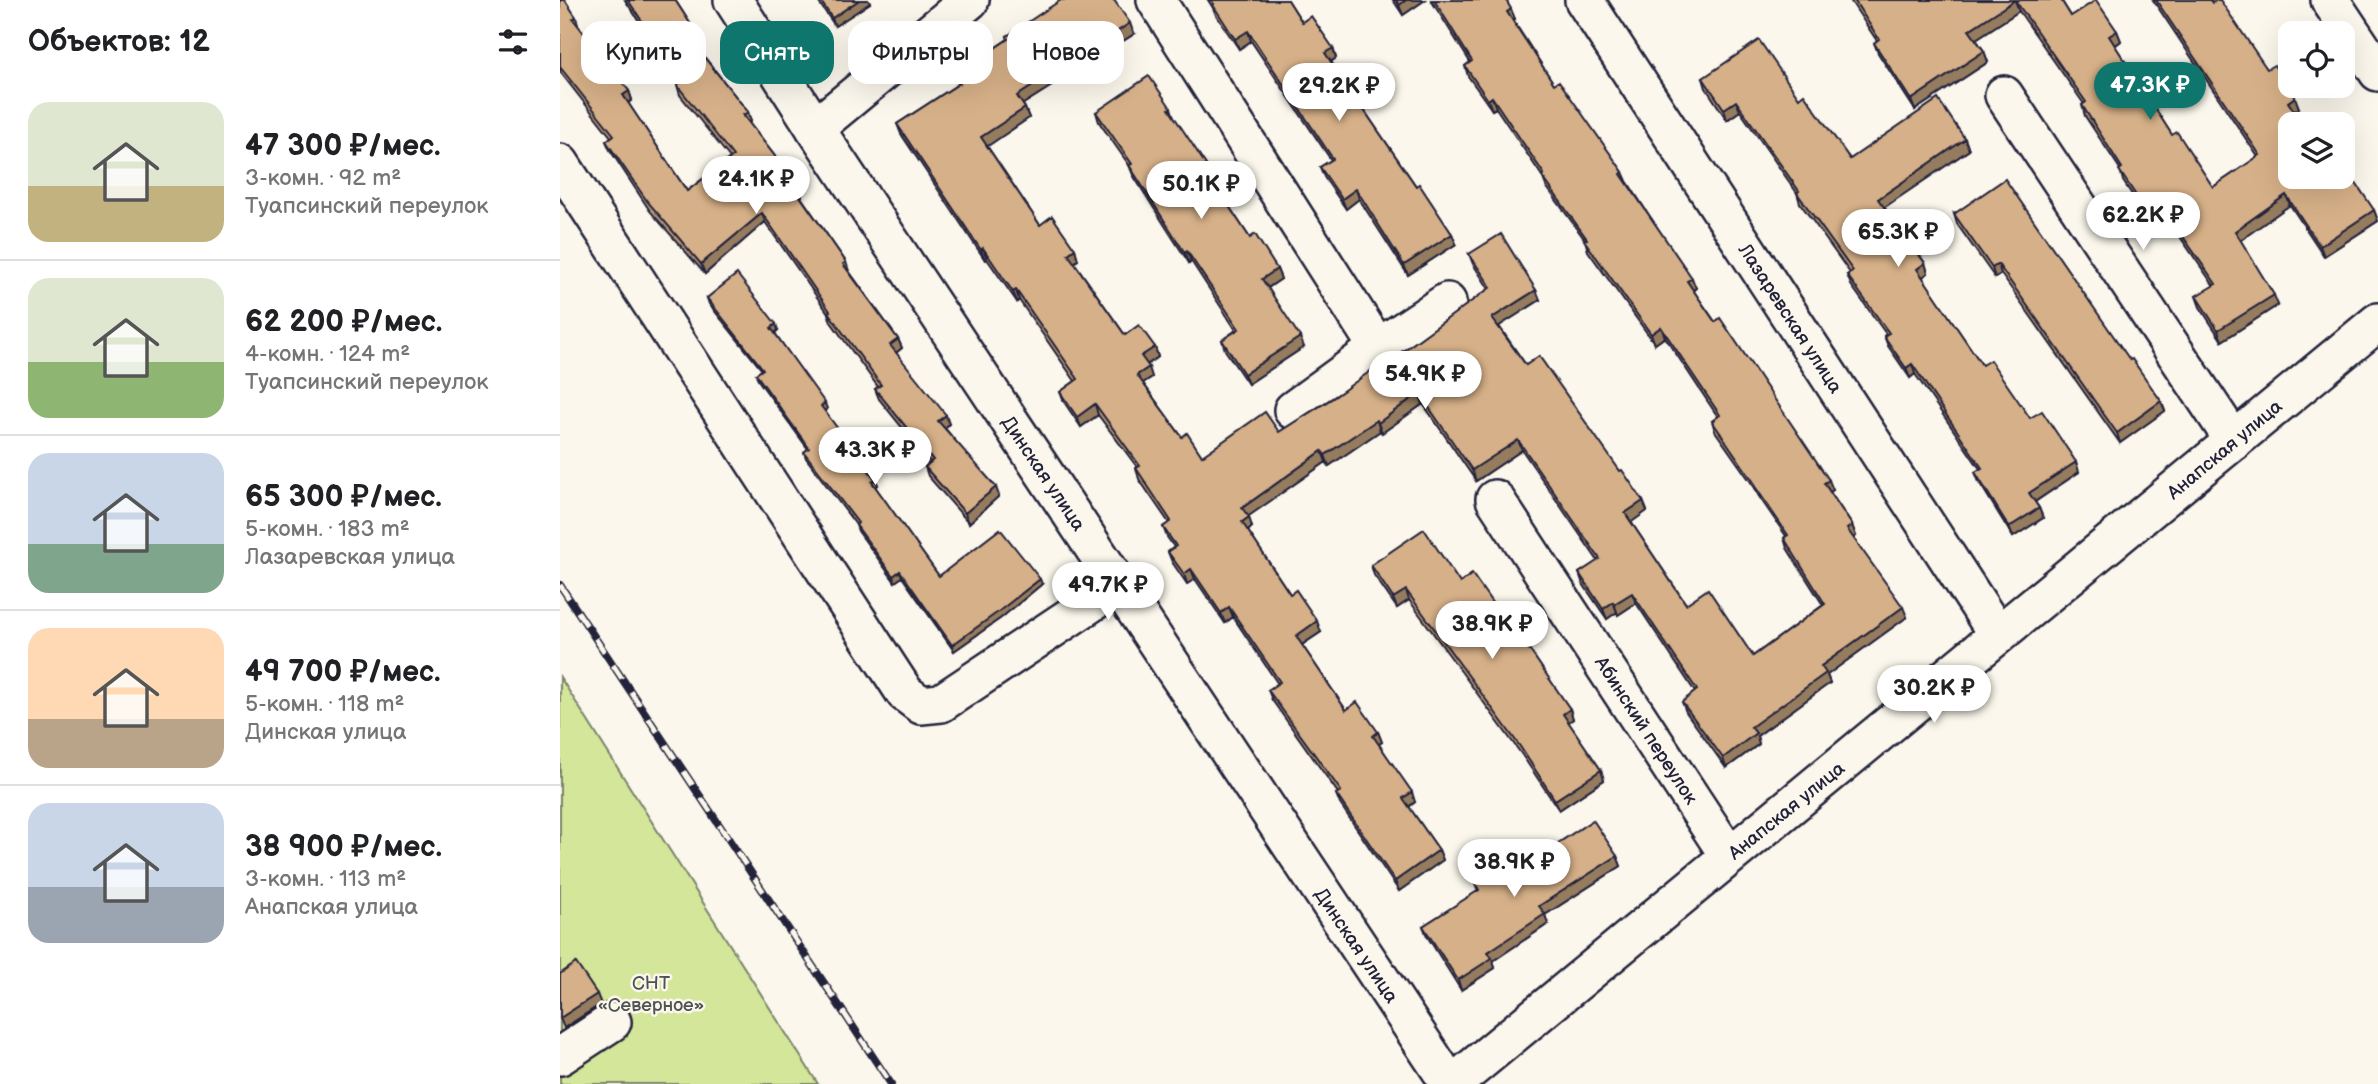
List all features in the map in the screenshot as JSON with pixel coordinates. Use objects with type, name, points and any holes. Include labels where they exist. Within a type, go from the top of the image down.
[{"type":"street","name":"Динская улица","points":[[733,0],[815,128],[1451,1084]]},
{"type":"street","points":[[815,128],[970,0]]},
{"type":"street","points":[[1156,0],[1378,348]]},
{"type":"street","name":"Лазаревская улица","points":[[1584,0],[1998,635]]},
{"type":"street","points":[[2330,0],[2378,72]]},
{"type":"street","points":[[2004,94],[2234,441]]},
{"type":"street","points":[[560,163],[905,693],[921,705],[941,703],[1118,585]]},
{"type":"street","points":[[1293,410],[1447,302]]},
{"type":"street","name":"Анапская улица","points":[[1451,1084],[2378,321]]},
{"type":"street","name":"Абинский переулок","points":[[1495,499],[1729,856]]},
{"type":"street","points":[[560,1056],[612,1022]]},
{"type":"green space","name":"СНТ «Северное»","points":[[560,677],[818,1084],[560,1084]]},
{"type":"building","points":[[560,0],[565,0],[581,29],[581,84],[624,84],[629,91],[623,95],[687,191],[733,156],[677,85],[706,84],[706,60],[720,77],[720,84],[726,84],[748,112],[743,115],[798,186],[795,189],[846,262],[843,264],[898,339],[890,345],[946,415],[938,421],[996,487],[965,513],[925,467],[933,460],[875,389],[881,385],[762,213],[701,264],[647,201],[606,141],[614,135],[560,67]]},
{"type":"building","points":[[628,0],[675,0],[689,21],[642,21]]},
{"type":"building","points":[[820,0],[859,0],[832,18]]},
{"type":"building","points":[[1061,0],[1114,0],[1130,23],[1124,27],[1124,21],[1030,21]]},
{"type":"building","points":[[1211,0],[1288,0],[1302,22],[1311,16],[1333,48],[1325,53],[1452,234],[1404,265],[1356,189],[1342,199],[1320,167],[1333,159],[1248,31],[1235,39]]},
{"type":"building","points":[[1434,0],[1506,0],[1511,9],[1507,12],[1554,84],[1559,81],[1623,172],[1621,174],[1692,278],[1687,281],[1715,322],[1720,318],[1829,480],[1824,483],[1852,525],[1847,529],[1903,607],[1821,666],[1826,673],[1751,727],[1756,733],[1723,758],[1682,702],[1697,690],[1632,593],[1603,609],[1579,573],[1600,559],[1518,440],[1472,470],[1419,393],[1378,423],[1377,420],[1325,455],[1322,451],[1242,508],[1249,517],[1242,522],[1290,594],[1296,590],[1317,621],[1296,636],[1346,710],[1357,702],[1378,732],[1373,736],[1412,792],[1403,798],[1439,850],[1395,881],[1336,794],[1341,791],[1268,690],[1280,682],[1229,607],[1221,613],[1191,569],[1184,574],[1168,552],[1176,546],[1163,527],[1171,521],[1136,468],[1140,466],[1095,404],[1077,417],[1060,392],[1078,379],[1016,290],[1013,292],[983,248],[981,250],[897,124],[958,84],[993,84],[993,49],[1007,40],[1007,84],[1036,84],[1017,96],[1025,108],[981,137],[1040,225],[1052,216],[1075,249],[1068,254],[1125,335],[1139,325],[1155,347],[1141,356],[1149,367],[1137,375],[1182,437],[1187,433],[1202,456],[1265,412],[1279,432],[1383,362],[1385,364],[1491,287],[1469,254],[1501,234],[1536,290],[1492,318],[1526,365],[1539,356],[1620,471],[1622,470],[1643,501],[1625,513],[1686,604],[1708,589],[1753,656],[1825,604],[1784,538],[1788,535],[1712,421],[1720,415],[1661,327],[1651,334],[1584,240],[1587,239],[1542,176],[1544,174],[1492,97],[1488,100],[1465,66],[1472,61]]},
{"type":"building","points":[[1854,0],[2015,0],[1969,30],[1984,51],[1911,100],[1874,43],[1879,39]]},
{"type":"building","points":[[2015,0],[2061,0],[2071,16],[2096,0],[2117,31],[2109,36],[2172,135],[2177,132],[2213,187],[2260,155],[2156,0],[2210,0],[2212,3],[2220,0],[2267,69],[2274,65],[2278,71],[2278,98],[2294,98],[2288,102],[2295,112],[2278,112],[2278,189],[2355,189],[2355,182],[2374,210],[2320,246],[2286,195],[2235,231],[2274,295],[2218,330],[2196,296],[2216,284],[2154,195],[2141,203],[2082,105],[2086,102]]},
{"type":"building","points":[[1759,40],[1799,98],[1804,94],[1850,159],[1938,99],[1965,139],[1878,199],[1925,263],[1917,269],[1982,365],[1990,360],[2030,418],[2042,411],[2076,462],[2029,493],[2039,508],[2009,527],[1975,472],[1982,468],[1912,364],[1906,368],[1884,336],[1889,333],[1847,275],[1853,271],[1797,193],[1799,191],[1736,101],[1724,109],[1703,78]]},
{"type":"building","points":[[1149,76],[1206,165],[1203,167],[1250,238],[1255,234],[1277,269],[1262,279],[1300,337],[1244,374],[1222,340],[1239,329],[1187,251],[1185,253],[1129,165],[1132,164],[1096,112]]},
{"type":"building","points":[[2005,179],[2161,401],[2117,433],[1998,264],[1992,268],[1954,214]]},
{"type":"building","points":[[737,274],[776,324],[771,328],[825,403],[821,406],[875,479],[872,482],[939,576],[1000,529],[1040,579],[952,645],[900,571],[893,576],[856,525],[858,523],[804,452],[809,448],[756,374],[763,369],[707,298]]},
{"type":"building","points":[[1424,529],[1460,583],[1472,574],[1509,627],[1512,624],[1570,709],[1563,714],[1601,770],[1555,800],[1519,745],[1406,590],[1393,598],[1371,565]]},
{"type":"building","points":[[1593,820],[1617,856],[1539,906],[1545,914],[1488,952],[1492,958],[1458,980],[1423,926],[1479,890],[1475,883],[1509,860],[1516,871]]},
{"type":"building","points":[[576,963],[597,994],[560,1018],[560,974]]},
{"type":"railway","points":[[560,585],[891,1084]]}]
